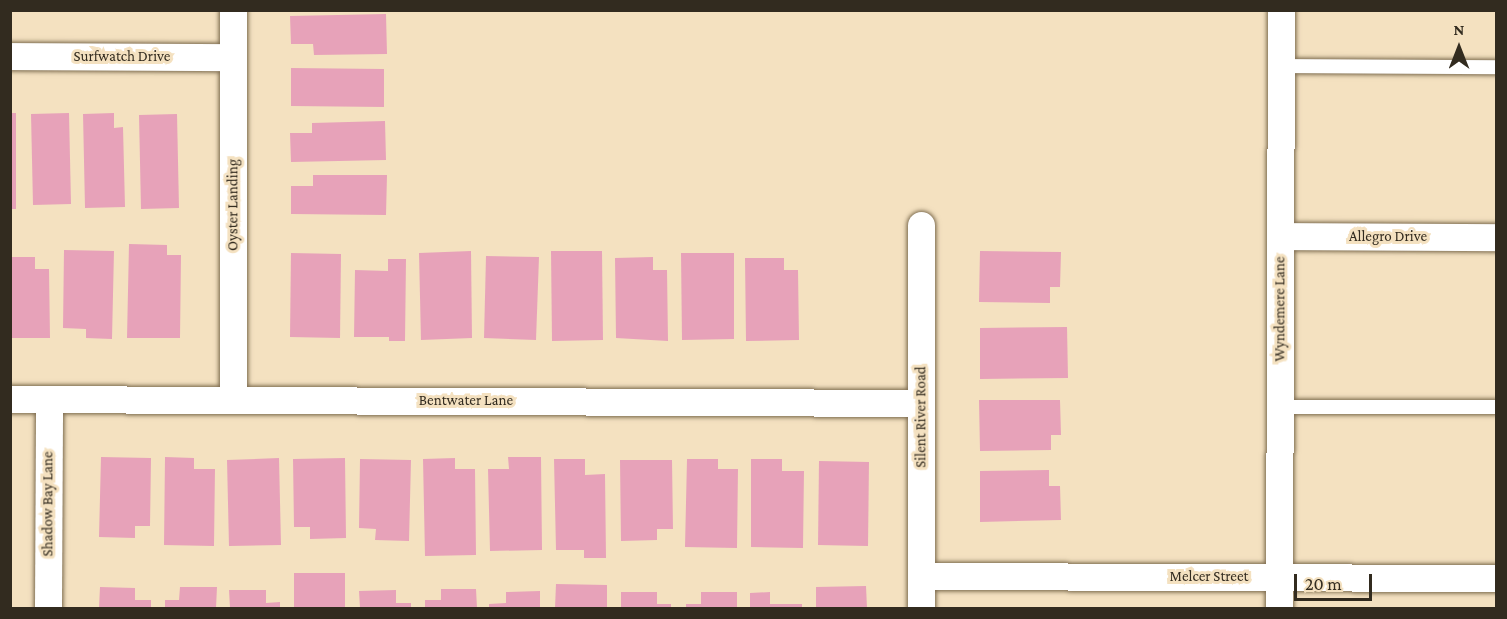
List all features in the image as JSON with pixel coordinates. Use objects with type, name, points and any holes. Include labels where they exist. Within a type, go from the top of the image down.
[{"type":"street","name":"Oyster Landing","points":[[233,10],[233,400]]},
{"type":"street","name":"Wyndemere Lane","points":[[1279,609],[1281,10]]},
{"type":"street","name":"Surfwatch Drive","points":[[10,56],[233,57]]},
{"type":"street","name":"Silent River Road","points":[[921,225],[921,609]]},
{"type":"street","name":"Allegro Drive","points":[[1280,236],[1497,237]]},
{"type":"street","name":"Bentwater Lane","points":[[10,399],[921,403]]},
{"type":"street","name":"Shadow Bay Lane","points":[[48,609],[49,399]]},
{"type":"street","name":"Melcer Street","points":[[921,576],[1497,578]]},
{"type":"lane","points":[[1281,66],[1497,67]]},
{"type":"lane","points":[[1280,407],[1497,407]]},
{"type":"building","points":[[386,14],[387,54],[314,55],[313,44],[291,44],[290,16]]},
{"type":"building","points":[[291,68],[384,69],[384,107],[291,106]]},
{"type":"building","points":[[10,113],[16,113],[16,209],[10,209]]},
{"type":"building","points":[[69,113],[71,204],[33,205],[31,114]]},
{"type":"building","points":[[114,113],[114,128],[123,127],[125,207],[85,208],[83,114]]},
{"type":"building","points":[[177,114],[179,208],[141,209],[139,115]]},
{"type":"building","points":[[385,121],[386,160],[291,162],[290,133],[312,133],[312,123]]},
{"type":"building","points":[[313,175],[387,175],[386,215],[291,214],[291,186],[313,186]]},
{"type":"building","points":[[129,244],[167,245],[167,255],[181,255],[180,338],[127,338]]},
{"type":"building","points":[[64,250],[114,251],[112,339],[86,338],[86,329],[63,328]]},
{"type":"building","points":[[471,251],[472,338],[421,340],[419,253]]},
{"type":"building","points":[[551,251],[602,251],[603,340],[552,341]]},
{"type":"building","points":[[980,251],[1061,252],[1060,287],[1050,287],[1050,303],[979,302]]},
{"type":"building","points":[[291,253],[341,254],[340,338],[290,337]]},
{"type":"building","points":[[681,253],[734,253],[734,339],[682,340]]},
{"type":"building","points":[[486,256],[539,257],[536,340],[484,338]]},
{"type":"building","points":[[10,257],[35,257],[35,269],[49,269],[50,338],[10,338]]},
{"type":"building","points":[[653,257],[653,270],[667,270],[668,341],[616,338],[615,258]]},
{"type":"building","points":[[745,258],[784,258],[784,270],[798,270],[799,340],[746,341]]},
{"type":"building","points":[[388,259],[406,259],[405,341],[389,341],[389,337],[354,337],[355,270],[388,271]]},
{"type":"building","points":[[1067,327],[1068,378],[980,379],[980,328]]},
{"type":"building","points":[[979,400],[1060,400],[1061,435],[1051,435],[1051,450],[980,451]]},
{"type":"building","points":[[101,457],[151,458],[150,526],[135,526],[135,538],[99,537]]},
{"type":"building","points":[[165,457],[194,458],[194,469],[215,469],[214,546],[164,545]]},
{"type":"building","points":[[508,457],[541,457],[542,550],[490,551],[488,469],[509,469]]},
{"type":"building","points":[[279,458],[281,545],[229,546],[227,460]]},
{"type":"building","points":[[345,458],[346,538],[310,539],[310,527],[294,527],[293,459]]},
{"type":"building","points":[[455,458],[455,469],[475,469],[476,555],[425,556],[423,459]]},
{"type":"building","points":[[360,459],[411,460],[409,541],[375,540],[376,529],[359,528]]},
{"type":"building","points":[[554,459],[585,459],[585,475],[605,474],[606,558],[584,558],[584,550],[556,550]]},
{"type":"building","points":[[687,459],[718,459],[718,469],[738,469],[737,548],[685,547]]},
{"type":"building","points":[[751,459],[782,459],[782,471],[804,471],[803,548],[751,547]]},
{"type":"building","points":[[620,460],[672,460],[673,529],[657,529],[657,540],[621,541]]},
{"type":"building","points":[[819,461],[869,462],[868,546],[818,545]]},
{"type":"building","points":[[1049,470],[1049,486],[1060,486],[1061,520],[980,522],[980,471]]},
{"type":"building","points":[[294,573],[345,573],[345,608],[294,608]]},
{"type":"building","points":[[556,584],[607,585],[607,608],[555,608]]},
{"type":"building","points":[[866,586],[867,608],[816,608],[816,587]]},
{"type":"building","points":[[100,587],[135,588],[135,600],[151,600],[151,608],[99,608]]},
{"type":"building","points":[[180,587],[217,587],[216,608],[165,608],[165,600],[179,600]]},
{"type":"building","points":[[441,589],[476,589],[477,608],[425,608],[425,600],[441,600]]},
{"type":"building","points":[[229,590],[266,590],[266,603],[280,602],[280,608],[230,608]]},
{"type":"building","points":[[396,590],[396,603],[411,603],[411,608],[360,608],[359,591]]},
{"type":"building","points":[[540,591],[540,608],[489,608],[489,604],[506,603],[506,592]]},
{"type":"building","points":[[621,592],[657,592],[657,604],[671,604],[671,608],[621,608]]},
{"type":"building","points":[[701,592],[737,592],[737,608],[686,608],[686,604],[701,604]]},
{"type":"building","points":[[770,592],[770,604],[802,604],[802,608],[750,608],[750,593]]}]
